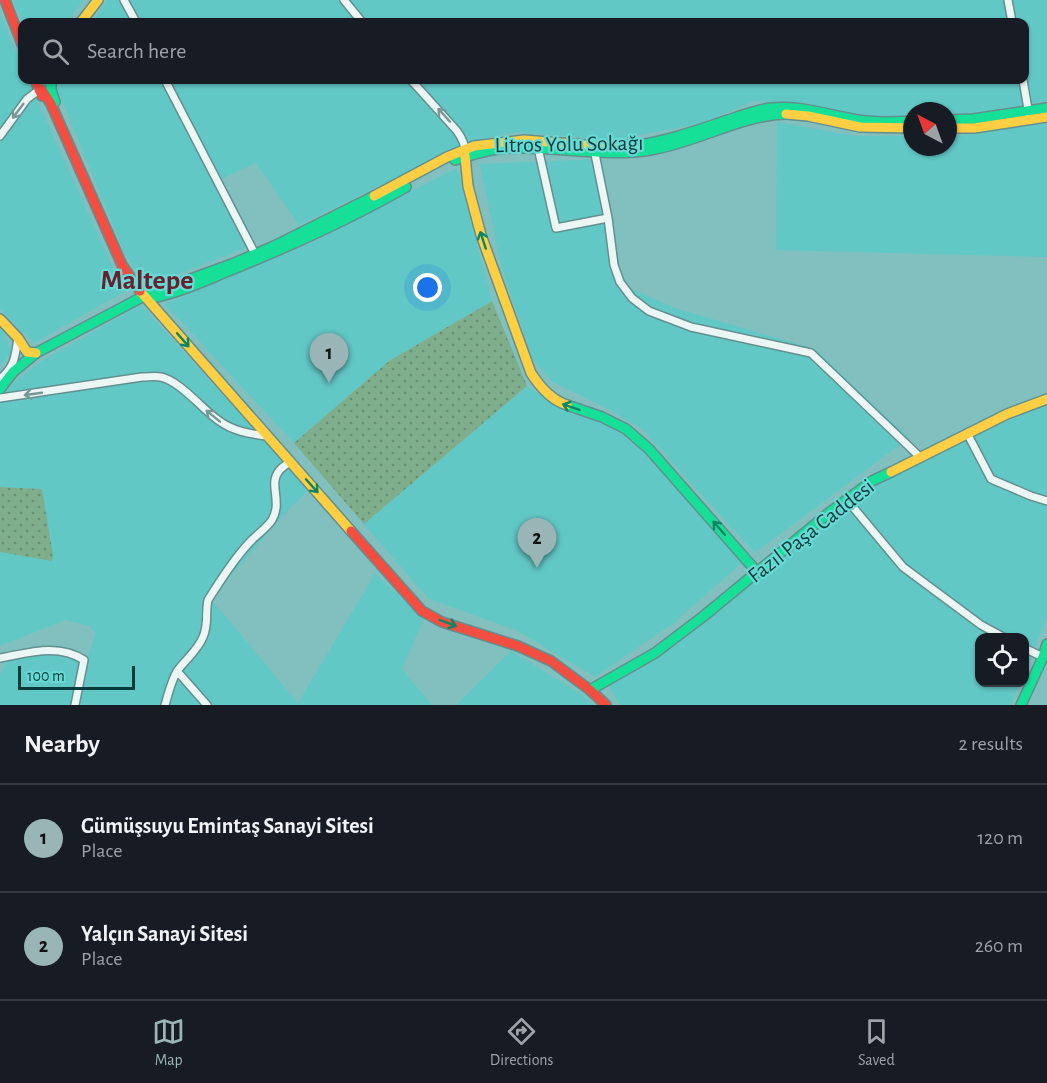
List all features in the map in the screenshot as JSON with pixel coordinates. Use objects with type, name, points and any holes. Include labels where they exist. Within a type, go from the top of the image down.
[{"type":"main road","points":[[84,18],[98,0]]},
{"type":"main road","points":[[2,1],[18,35]]},
{"type":"main road","points":[[37,84],[39,90],[45,92],[51,104],[122,265],[144,296],[422,611],[442,622],[518,646],[551,661],[606,705]]},
{"type":"main road","points":[[51,84],[51,90],[78,167]]},
{"type":"main road","name":"Litros Yolu Sokağı","points":[[465,153],[538,148],[595,153],[631,152],[671,146],[785,107],[855,120],[903,121]]},
{"type":"main road","points":[[957,128],[974,128],[1029,115],[1047,108]]},
{"type":"main road","name":"Litros Yolu Sokağı","points":[[0,389],[13,372],[36,353],[144,296],[153,298],[171,294],[378,202],[474,146],[524,140],[598,146],[643,144],[674,138],[755,111],[802,114],[854,127],[903,128]]},
{"type":"main road","points":[[957,120],[1029,115],[1047,117]]},
{"type":"main road","points":[[465,153],[465,165],[481,235],[531,373],[543,389],[560,403],[602,417],[626,429],[649,449],[757,572]]},
{"type":"main road","points":[[0,319],[27,351],[36,353]]},
{"type":"main road","name":"Fazıl Paşa Caddesi","points":[[590,690],[655,653],[872,482],[1007,414],[1047,399]]},
{"type":"main road","points":[[1022,705],[1047,644]]},
{"type":"street","points":[[124,0],[134,18]]},
{"type":"street","points":[[344,0],[359,18]]},
{"type":"street","points":[[1008,0],[1011,18]]},
{"type":"street","points":[[167,84],[257,257]]},
{"type":"street","points":[[415,84],[462,137],[465,153]]},
{"type":"street","points":[[1024,84],[1029,115]]},
{"type":"street","points":[[0,136],[27,99],[39,90]]},
{"type":"street","points":[[538,148],[556,228],[608,218]]},
{"type":"street","points":[[595,153],[608,218],[614,265],[620,282],[632,298],[649,311],[691,327],[812,353],[920,457]]},
{"type":"street","points":[[0,379],[12,366],[18,338]]},
{"type":"street","points":[[0,398],[142,377],[161,377],[175,383],[228,426],[267,436]]},
{"type":"street","points":[[967,433],[991,479],[1047,501]]},
{"type":"street","points":[[165,705],[177,671],[203,638],[207,625],[208,600],[249,543],[272,520],[277,502],[275,481],[279,471],[290,462]]},
{"type":"street","points":[[847,500],[903,567],[981,625],[996,633]]},
{"type":"street","points":[[0,658],[56,650],[78,656],[84,660],[75,705]]},
{"type":"street","points":[[1029,650],[1043,657]]},
{"type":"street","points":[[177,671],[207,705]]},
{"type":"shaded area","points":[[13,0],[84,0],[70,18],[21,18]]},
{"type":"shaded area","points":[[107,0],[1047,0],[1047,101],[957,116],[957,102],[903,102],[903,118],[869,118],[806,103],[754,101],[702,123],[613,140],[517,132],[469,142],[299,225],[256,163],[219,180],[255,244],[146,287],[125,254],[54,84],[1029,84],[1029,18],[96,18]]},
{"type":"shaded area","points":[[0,13],[18,56],[18,84],[30,84],[124,292],[34,343],[0,309]]},
{"type":"shaded area","points":[[777,122],[855,136],[903,136],[903,156],[957,156],[957,136],[1047,123],[1047,257],[776,250]]},
{"type":"shaded area","points":[[602,159],[622,279],[631,289],[675,308],[815,349],[909,438],[755,553],[642,429],[603,406],[553,382],[532,358],[500,261],[480,164]]},
{"type":"shaded area","points":[[457,168],[492,301],[389,361],[294,443],[165,304],[313,242]]},
{"type":"shaded area","points":[[141,305],[309,490],[287,511],[211,599],[298,703],[375,574],[424,618],[402,669],[432,705],[0,705],[0,675],[8,660],[57,655],[75,660],[84,672],[95,633],[90,626],[65,620],[0,646],[0,552],[52,561],[42,489],[0,487],[0,402],[11,385],[40,362]]},
{"type":"shaded area","points":[[0,328],[4,331],[11,352],[0,367]]},
{"type":"shaded area","points":[[527,386],[561,408],[611,425],[639,448],[744,561],[675,622],[595,677],[518,631],[429,599],[364,524]]},
{"type":"shaded area","points":[[1047,405],[1047,617],[1029,662],[1029,633],[975,633],[975,687],[1018,687],[1011,705],[620,705],[609,686],[869,490],[962,440]]},
{"type":"shaded area","points":[[511,651],[581,694],[593,705],[456,705]]},
{"type":"green space","points":[[492,301],[527,386],[364,524],[294,443],[389,361]]},
{"type":"green space","points":[[0,487],[42,489],[53,555],[52,561],[0,552]]},
{"type":"traffic: fast","points":[[51,84],[55,102]]},
{"type":"traffic: fast","points":[[638,145],[691,132],[752,112],[781,107],[867,121],[903,121]]},
{"type":"traffic: fast","points":[[957,120],[1047,108]]},
{"type":"traffic: fast","points":[[455,160],[488,151],[518,148],[612,153],[650,150],[684,142],[752,119],[786,114]]},
{"type":"traffic: fast","points":[[152,298],[190,287],[272,253],[340,222],[406,187]]},
{"type":"traffic: fast","points":[[0,389],[13,372],[36,353],[144,296],[274,246],[374,196]]},
{"type":"traffic: fast","points":[[567,405],[602,417],[626,429],[649,449],[757,572]]},
{"type":"traffic: fast","points":[[590,690],[655,653],[830,512],[872,481],[891,472]]},
{"type":"traffic: fast","points":[[1021,705],[1047,644]]},
{"type":"traffic: slow","points":[[84,18],[98,0]]},
{"type":"traffic: slow","points":[[786,114],[808,116],[860,127],[903,128]]},
{"type":"traffic: slow","points":[[957,128],[974,128],[1047,117]]},
{"type":"traffic: slow","points":[[374,196],[447,157],[474,146],[524,140],[598,146],[638,145]]},
{"type":"traffic: slow","points":[[465,156],[468,186],[481,235],[531,373],[546,392],[567,405]]},
{"type":"traffic: slow","points":[[140,291],[351,531]]},
{"type":"traffic: slow","points":[[0,319],[18,338],[27,352],[36,353]]},
{"type":"traffic: slow","points":[[891,472],[1007,414],[1047,399]]},
{"type":"traffic: jam","points":[[5,0],[18,34]]},
{"type":"traffic: jam","points":[[37,84],[42,96]]},
{"type":"traffic: jam","points":[[39,90],[42,90],[51,104],[122,265],[140,291]]},
{"type":"traffic: jam","points":[[351,531],[422,611],[442,622],[518,646],[551,661],[606,705]]},
{"type":"place","name":"Gümüşsuyu Emintaş Sanayi Sitesi","points":[[329,383]]},
{"type":"place","name":"Yalçın Sanayi Sitesi","points":[[537,568]]},
{"type":"district","name":"Maltepe","points":[[147,281]]}]
